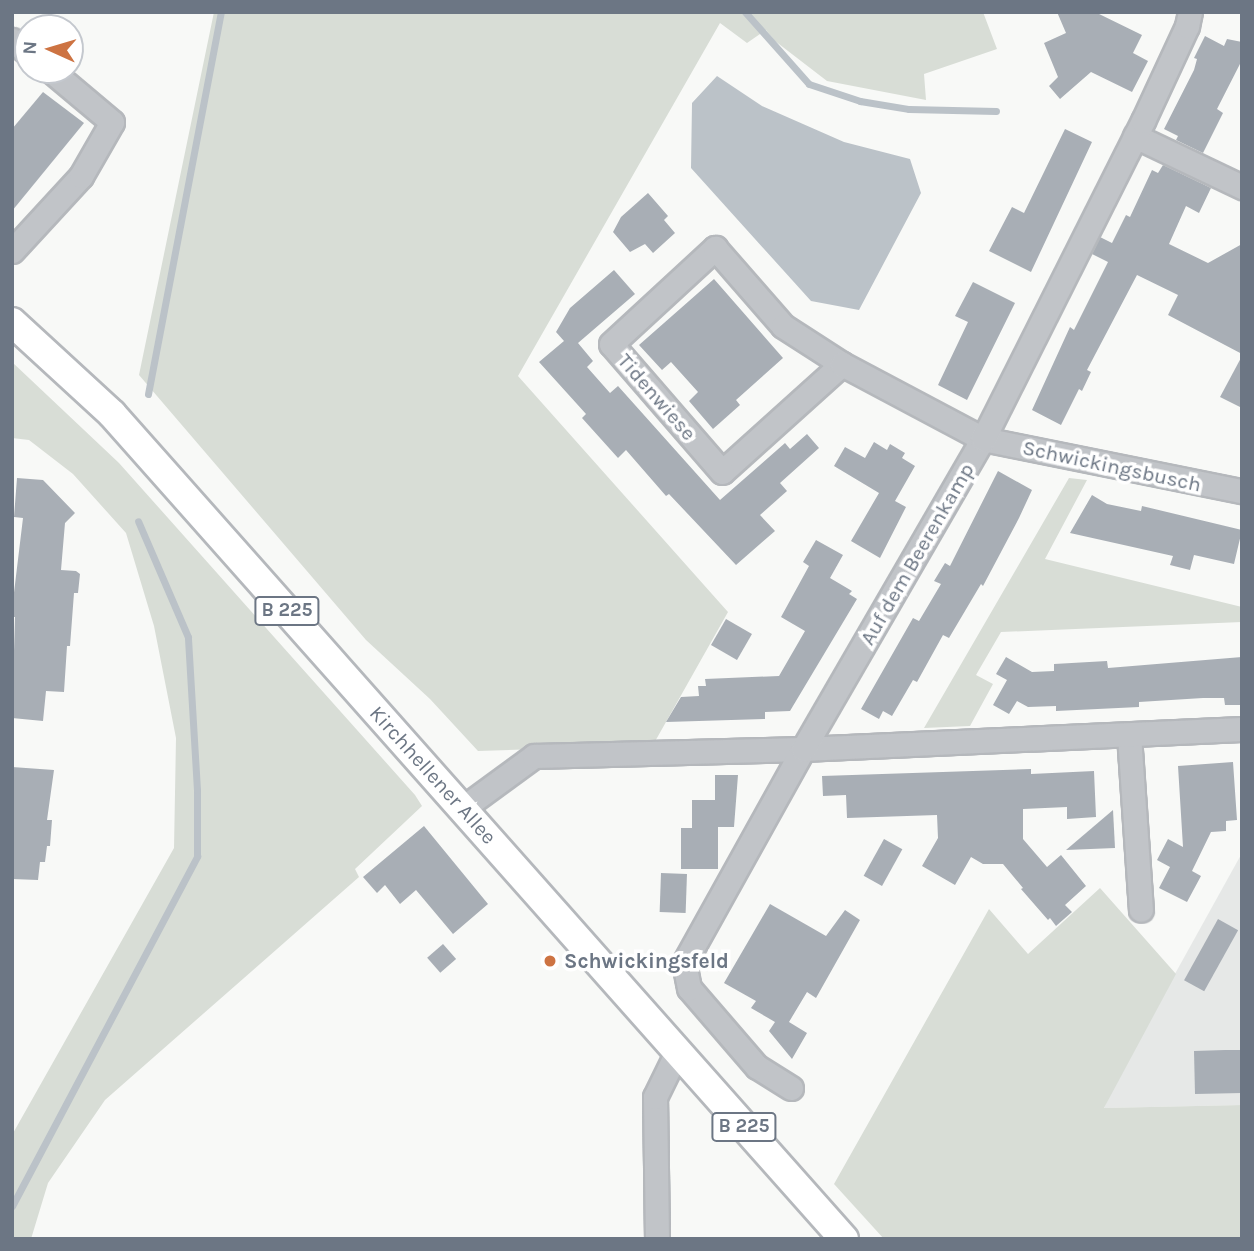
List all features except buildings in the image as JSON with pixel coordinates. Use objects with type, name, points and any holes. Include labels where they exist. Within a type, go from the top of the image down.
[{"type":"main road","name":"Kirchhellener Allee","points":[[12,322],[112,414],[844,1239]]},
{"type":"street","name":"Auf dem Beerenkamp","points":[[791,1088],[757,1067],[689,988],[684,963],[803,749],[984,439],[1135,136],[1187,26],[1189,12]]},
{"type":"street","points":[[12,251],[81,176],[112,122],[67,84]]},
{"type":"street","points":[[1135,136],[1242,187]]},
{"type":"street","name":"Tidenwiese","points":[[842,364],[722,472],[611,344],[715,248],[783,326],[842,364],[984,439]]},
{"type":"street","name":"Schwickingsbusch","points":[[984,439],[1242,491]]},
{"type":"street","points":[[463,808],[534,756],[803,749],[1242,729]]},
{"type":"street","points":[[1129,735],[1141,909]]},
{"type":"street","points":[[657,1239],[655,1097],[677,1052]]},
{"type":"shaded area","points":[[214,12],[983,12],[997,49],[924,74],[926,100],[827,81],[775,41],[766,30],[747,43],[720,23],[518,376],[728,612],[653,745],[478,751],[430,699],[366,640],[139,375]]},
{"type":"shaded area","points":[[717,76],[762,106],[844,142],[910,159],[921,193],[859,310],[811,301],[691,168],[692,103]]},
{"type":"shaded area","points":[[12,362],[119,463],[422,806],[355,869],[359,877],[105,1100],[48,1183],[31,1239],[12,1239],[12,1135],[174,848],[176,738],[154,626],[126,533],[73,474],[29,440],[12,438]]},
{"type":"shaded area","points":[[1069,478],[1087,480],[1045,559],[1242,607],[1242,622],[1001,632],[976,675],[993,684],[970,726],[924,728]]},
{"type":"shaded area","points":[[1242,853],[1242,1105],[1104,1108],[1125,1064]]},
{"type":"shaded area","points":[[1100,888],[1176,974],[1104,1108],[1242,1105],[1242,1239],[884,1239],[834,1184],[989,909],[1028,954]]},
{"type":"waterway","points":[[148,394],[221,12]]},
{"type":"waterway","points":[[745,12],[809,84],[860,101],[909,109],[996,111]]},
{"type":"waterway","points":[[12,1206],[197,856],[197,790],[188,637],[138,521]]},
{"type":"place","name":"Schwickingsfeld","points":[[550,961]]}]
